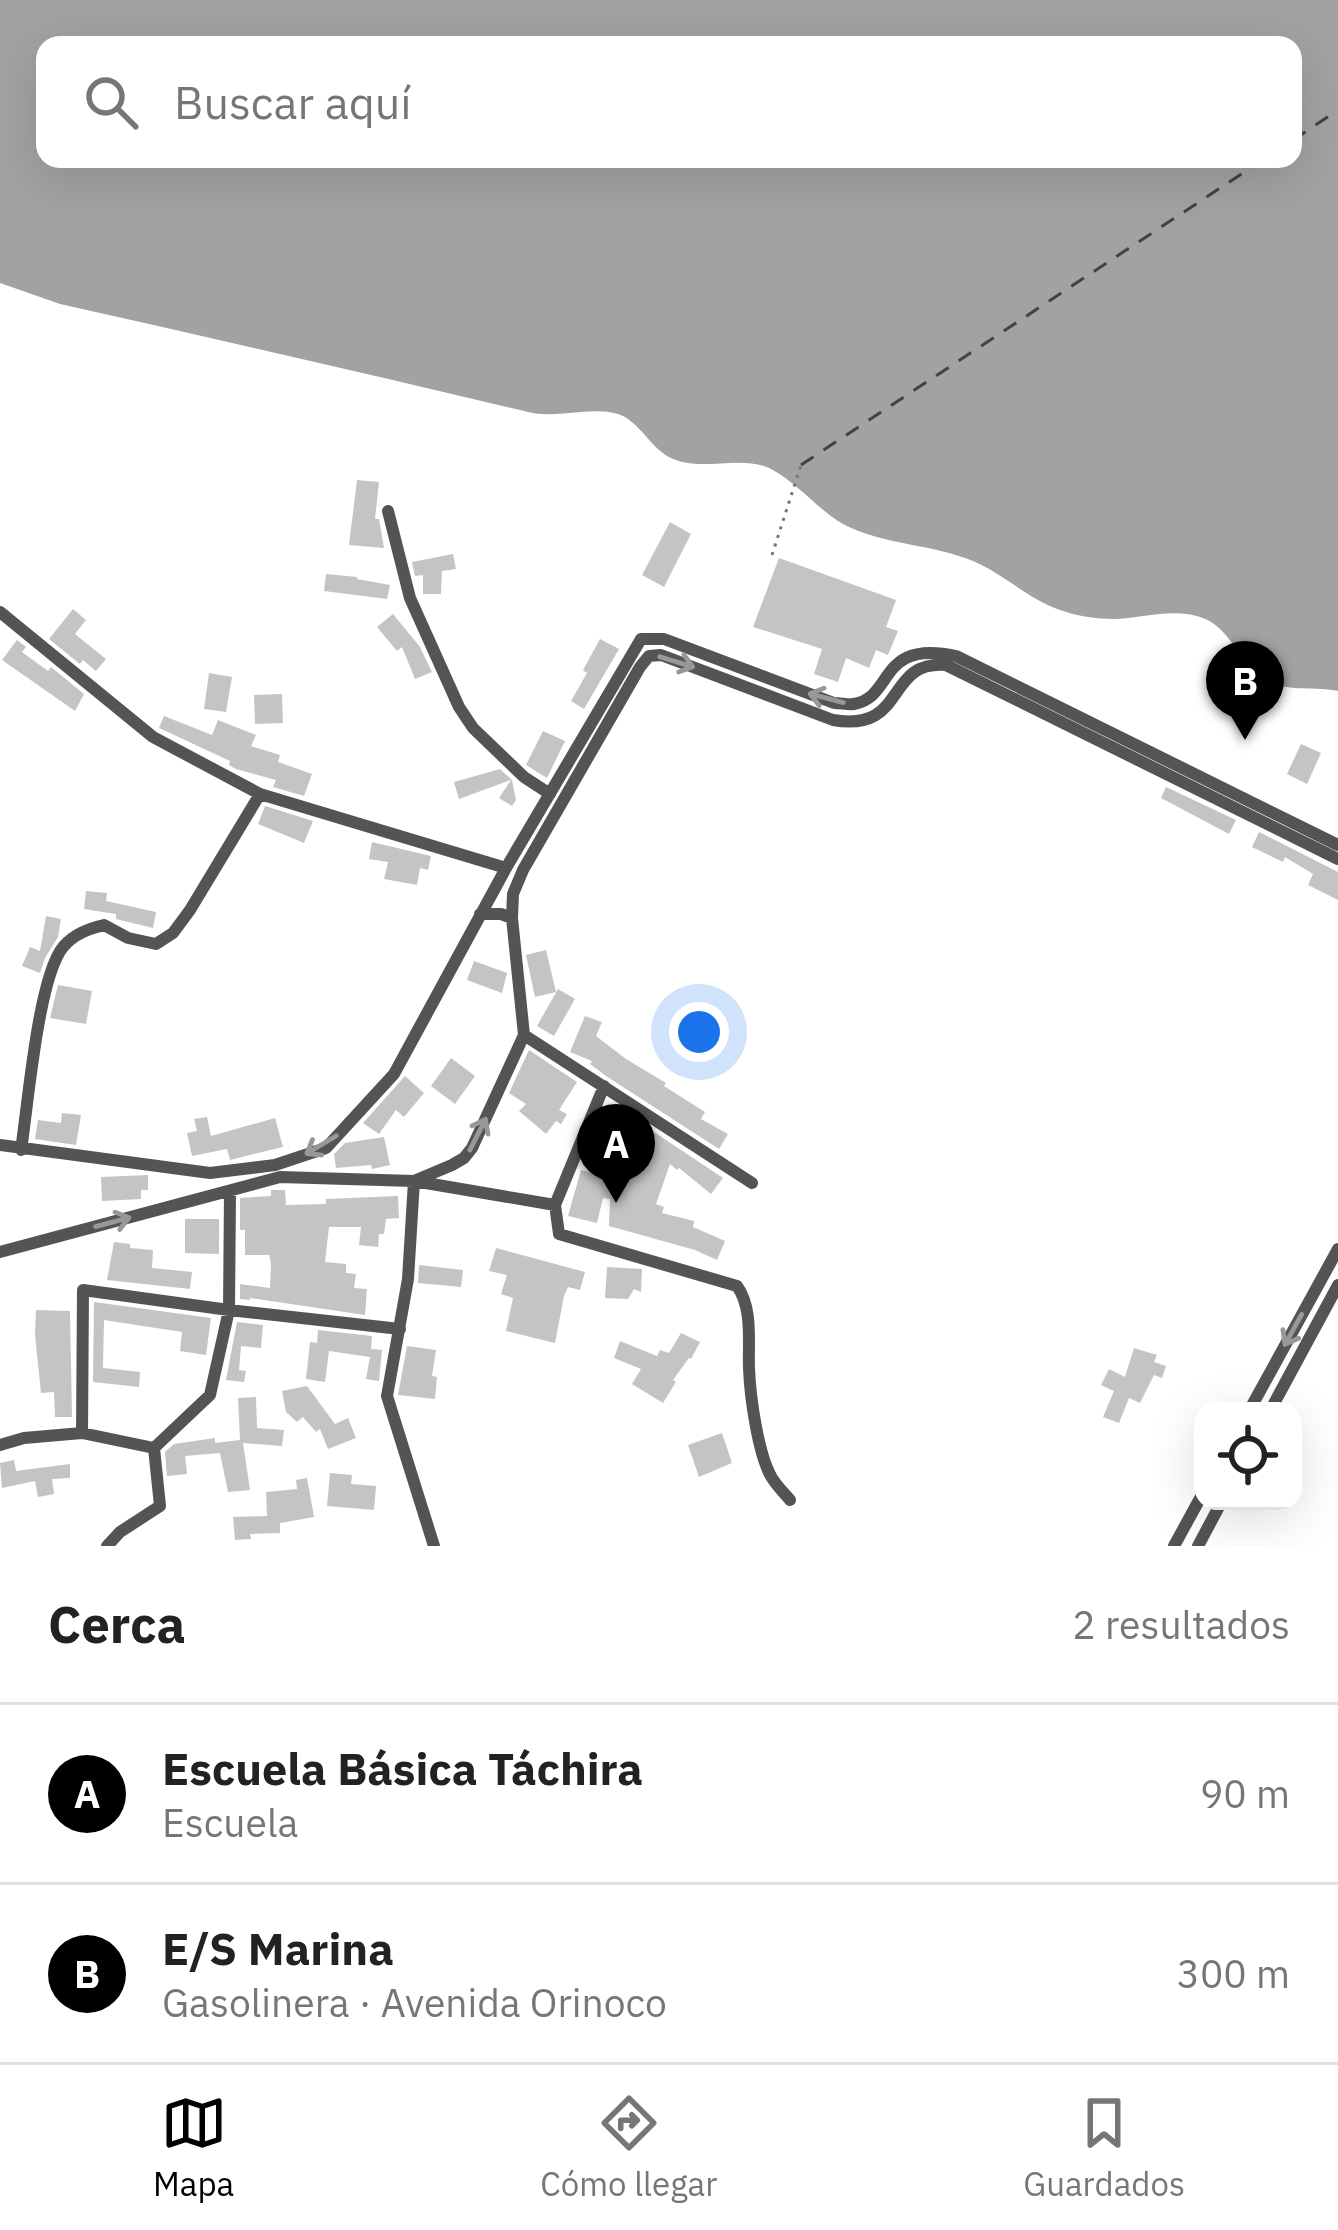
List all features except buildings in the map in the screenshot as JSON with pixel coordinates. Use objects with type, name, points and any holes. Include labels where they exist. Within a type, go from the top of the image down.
[{"type":"street","points":[[388,512],[410,598],[459,707],[473,728],[524,777],[550,794]]},
{"type":"street","points":[[0,613],[153,736],[260,794],[506,868]]},
{"type":"street","points":[[0,1145],[210,1173],[275,1165],[326,1148],[394,1074],[506,868],[641,639],[664,639],[834,703],[855,704],[870,698],[887,672],[914,654],[934,651],[956,656],[1338,845]]},
{"type":"street","points":[[414,1181],[452,1165],[472,1148],[524,1035],[513,894],[649,656],[661,655],[851,723],[878,715],[901,683],[920,668],[946,665],[1338,860]]},
{"type":"street","points":[[22,1150],[46,982],[62,948],[82,932],[104,925],[128,938],[156,944],[172,933],[260,794]]},
{"type":"street","points":[[480,914],[512,918]]},
{"type":"street","points":[[524,1035],[752,1183]]},
{"type":"street","points":[[604,1086],[555,1205],[559,1234],[736,1286],[747,1308],[757,1429],[770,1476],[790,1500]]},
{"type":"street","points":[[0,1252],[280,1177],[414,1181],[555,1205]]},
{"type":"street","points":[[414,1181],[408,1279],[387,1396],[434,1546]]},
{"type":"street","points":[[154,1448],[211,1395],[229,1310],[230,1192]]},
{"type":"street","points":[[1254,1402],[1338,1250]]},
{"type":"street","points":[[1275,1402],[1338,1285]]},
{"type":"street","points":[[82,1433],[82,1290],[400,1329]]},
{"type":"street","points":[[0,1444],[82,1433],[154,1448]]},
{"type":"street","points":[[106,1546],[160,1506],[154,1448]]},
{"type":"street","points":[[1174,1546],[1194,1509]]},
{"type":"street","points":[[1198,1546],[1217,1510]]},
{"type":"path","points":[[772,555],[801,465]]},
{"type":"shaded area","points":[[0,0],[1338,0],[1338,691],[1267,681],[1222,631],[1203,618],[1170,613],[1107,619],[1060,610],[973,561],[843,524],[771,469],[673,459],[618,414],[528,412],[60,304],[0,283]]},
{"type":"ferry route","points":[[1302,134],[1338,110]]},
{"type":"ferry route","points":[[801,465],[1250,168]]},
{"type":"place","name":"E/S Marina","points":[[1245,740]]},
{"type":"place","name":"Escuela Básica Táchira","points":[[616,1203]]}]
